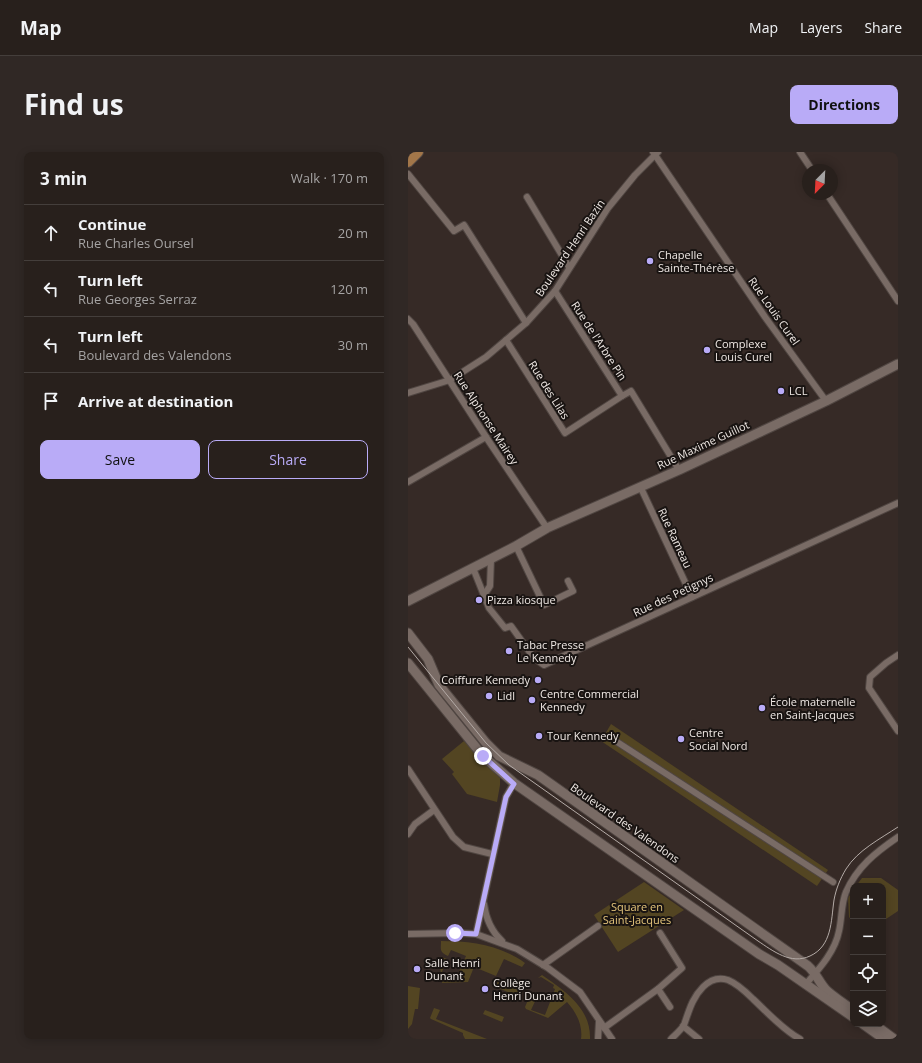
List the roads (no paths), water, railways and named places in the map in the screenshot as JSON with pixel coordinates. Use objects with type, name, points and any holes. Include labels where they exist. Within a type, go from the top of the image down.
[{"type":"main road","points":[[408,162],[418,152]]},
{"type":"street","points":[[800,152],[808,164]]},
{"type":"street","name":"Boulevard Henri Bazin","points":[[408,393],[450,380],[486,357],[526,323],[555,291],[608,208],[635,175],[656,153]]},
{"type":"street","name":"Rue Louis Curel","points":[[656,153],[765,317],[826,401]]},
{"type":"street","points":[[408,174],[454,231],[464,225],[526,323]]},
{"type":"street","points":[[527,197],[569,267]]},
{"type":"street","points":[[831,200],[898,301]]},
{"type":"street","name":"Rue de l'Arbre Pin","points":[[555,291],[622,396],[631,391],[679,470]]},
{"type":"street","name":"Rue Alphonse Mairey","points":[[408,319],[413,324],[547,528]]},
{"type":"street","name":"Rue des Lilas","points":[[506,340],[565,433],[622,396]]},
{"type":"street","name":"Rue Maxime Guillot","points":[[408,601],[516,546],[547,528],[679,470],[826,401],[898,364]]},
{"type":"street","points":[[408,482],[486,437]]},
{"type":"street","name":"Rue Rameau","points":[[640,486],[692,597]]},
{"type":"street","name":"Rue des Petignys","points":[[473,568],[489,608],[505,628],[511,626],[534,658],[544,665],[898,503]]},
{"type":"street","points":[[516,546],[544,605],[573,591],[568,581]]},
{"type":"street","points":[[484,595],[490,586],[491,559]]},
{"type":"street","name":"Boulevard des Valendons","points":[[408,633],[428,659],[439,685],[482,738],[499,756],[538,775],[808,966],[816,973],[822,985],[828,992],[850,1008]]},
{"type":"street","points":[[898,655],[870,677],[869,688],[898,731]]},
{"type":"street","points":[[408,664],[483,756],[514,784],[759,954],[778,965],[850,1015]]},
{"type":"street","points":[[611,738],[833,882]]},
{"type":"street","points":[[408,769],[453,837],[464,847],[492,854]]},
{"type":"street","points":[[476,934],[492,854],[506,797],[514,784]]},
{"type":"street","points":[[408,834],[415,824],[434,810]]},
{"type":"street","points":[[805,984],[816,973],[837,940],[843,901],[853,878],[875,853],[898,837]]},
{"type":"street","points":[[483,899],[490,927],[496,936],[506,945]]},
{"type":"street","points":[[542,965],[598,926]]},
{"type":"street","points":[[408,934],[460,932],[476,934],[516,949],[569,983],[580,992],[612,1039]]},
{"type":"street","points":[[604,1028],[658,989],[682,968],[660,933]]},
{"type":"street","points":[[671,1039],[683,1026],[690,1006],[696,996],[710,981],[718,979],[728,980],[736,984],[773,1018],[800,1039]]},
{"type":"street","points":[[658,989],[670,1007]]},
{"type":"street","points":[[598,1039],[599,1021]]},
{"type":"street","points":[[683,1026],[699,1039]]},
{"type":"street","points":[[867,1027],[884,1039]]},
{"type":"street","points":[[878,1027],[894,1039]]},
{"type":"tram line","points":[[408,647],[486,743],[509,765],[758,941],[782,956],[796,959],[803,958],[817,952],[823,946],[831,924],[836,892],[846,869],[863,851],[898,827]]},
{"type":"place","name":"Chapelle Sainte-Thérèse","points":[[650,261]]},
{"type":"place","name":"Complexe Louis Curel","points":[[707,350]]},
{"type":"place","name":"LCL","points":[[781,391]]},
{"type":"place","name":"Pizza kiosque","points":[[479,600]]},
{"type":"place","name":"Tabac Presse Le Kennedy","points":[[509,651]]},
{"type":"place","name":"Coiffure Kennedy","points":[[538,680]]},
{"type":"place","name":"Lidl","points":[[489,696]]},
{"type":"place","name":"Centre Commercial Kennedy","points":[[532,700]]},
{"type":"place","name":"École maternelle en Saint-Jacques","points":[[762,708]]},
{"type":"place","name":"Tour Kennedy","points":[[539,736]]},
{"type":"place","name":"Centre Social Nord","points":[[681,739]]},
{"type":"place","name":"Salle Henri Dunant","points":[[417,969]]},
{"type":"place","name":"Collège Henri Dunant","points":[[485,989]]},
{"type":"park label","name":"Square en Saint-Jacques","points":[[637,913]]}]
